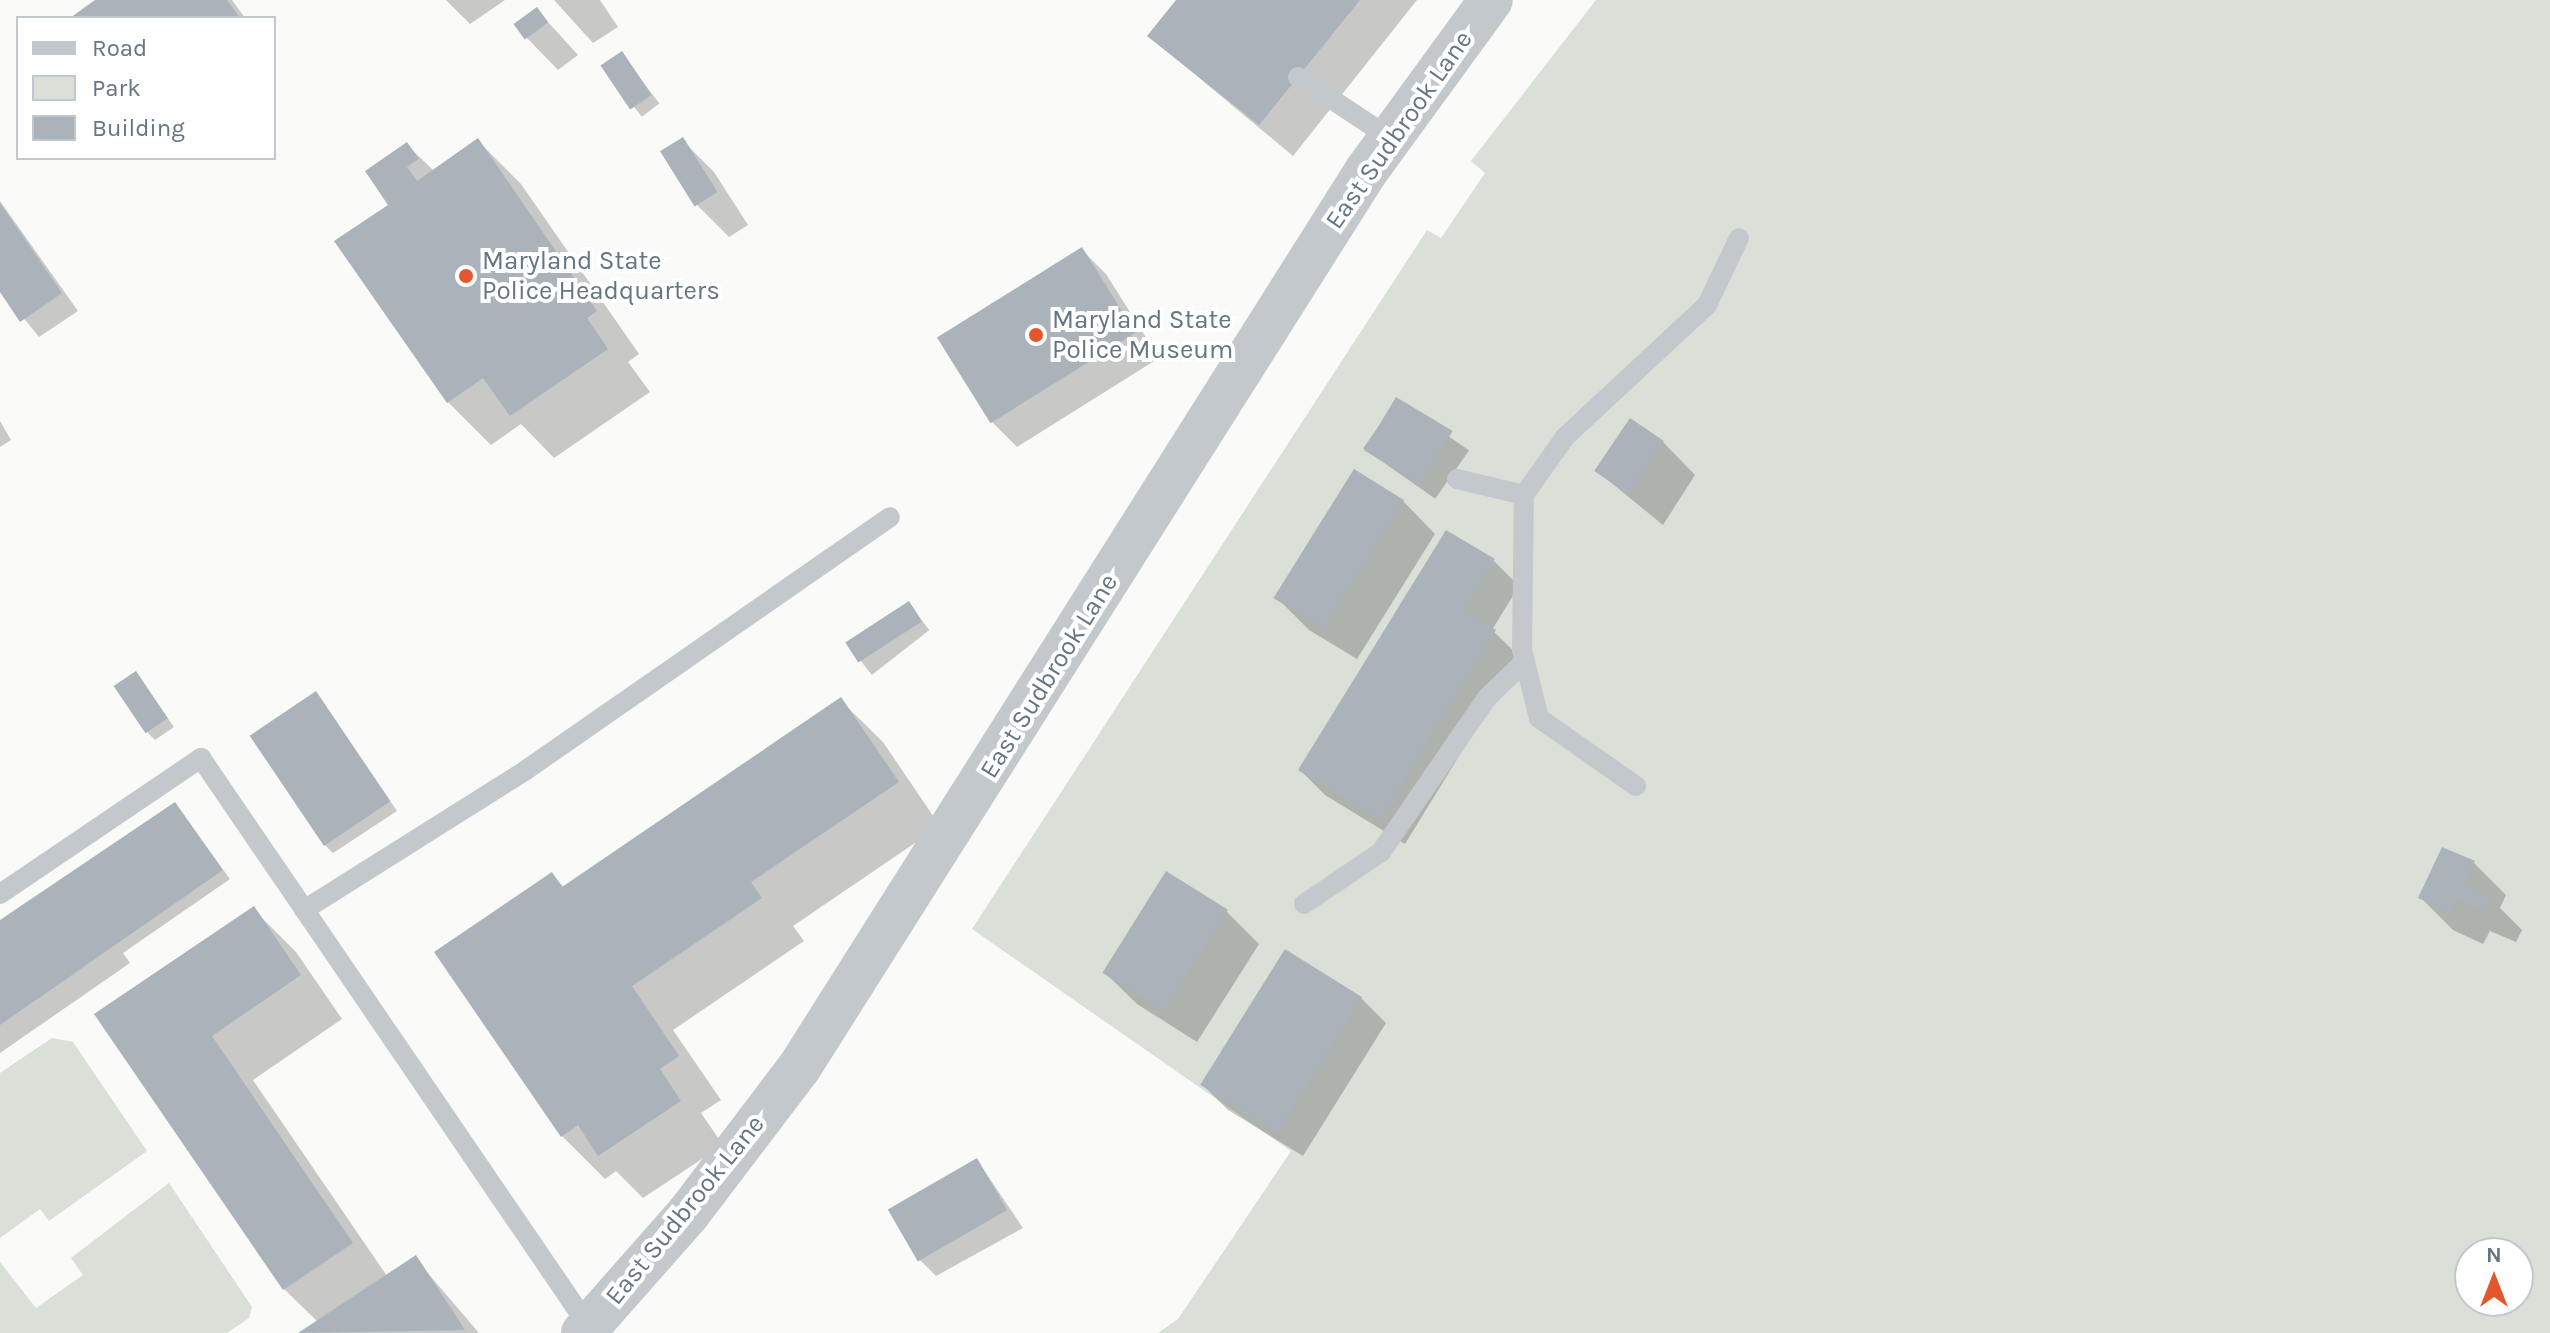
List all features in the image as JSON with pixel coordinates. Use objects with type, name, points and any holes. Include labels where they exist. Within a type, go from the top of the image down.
[{"type":"street","name":"East Sudbrook Lane","points":[[586,1330],[688,1214],[799,1068],[1390,138],[1491,0]]},
{"type":"lane","points":[[1298,77],[1390,138]]},
{"type":"lane","points":[[1636,786],[1539,718],[1525,661],[1524,495],[1565,437],[1707,305],[1739,238]]},
{"type":"lane","points":[[1457,479],[1524,495]]},
{"type":"lane","points":[[304,910],[526,770],[890,517]]},
{"type":"lane","points":[[1304,904],[1381,852],[1449,749],[1525,661]]},
{"type":"lane","points":[[0,894],[201,758],[586,1330]]},
{"type":"green space","points":[[1596,0],[2550,0],[2550,1333],[1158,1333],[1178,1319],[1291,1151],[972,929],[1427,230],[1441,238],[1485,173],[1471,161]]},
{"type":"green space","points":[[52,1038],[73,1042],[147,1151],[49,1221],[40,1209],[0,1238],[0,1073]]},
{"type":"green space","points":[[169,1183],[252,1307],[249,1318],[227,1333],[0,1333],[0,1262],[36,1308],[83,1275],[71,1258]]},
{"type":"building","points":[[95,0],[227,0],[239,16],[73,16]]},
{"type":"building","points":[[1176,0],[1360,0],[1259,125],[1147,36]]},
{"type":"building","points":[[537,7],[548,22],[525,39],[514,24]]},
{"type":"building","points":[[622,51],[652,95],[630,109],[600,66]]},
{"type":"building","points":[[683,137],[717,192],[695,206],[660,151]]},
{"type":"building","name":"Maryland State Police Headquarters","points":[[478,138],[597,311],[587,318],[608,349],[510,416],[483,378],[447,403],[334,241],[388,205],[365,171],[407,142],[419,159],[407,167],[417,181]]},
{"type":"building","points":[[0,203],[62,293],[20,322],[0,292]]},
{"type":"building","name":"Maryland State Police Museum","points":[[1082,247],[1136,333],[991,423],[937,338]]},
{"type":"building","points":[[1396,397],[1453,431],[1421,484],[1364,450]]},
{"type":"building","points":[[1630,418],[1664,441],[1628,494],[1594,471]]},
{"type":"building","points":[[1354,469],[1404,500],[1323,629],[1273,598]]},
{"type":"building","points":[[1446,530],[1495,559],[1464,610],[1496,630],[1380,820],[1298,770]]},
{"type":"building","points":[[909,601],[922,621],[858,663],[845,642]]},
{"type":"building","points":[[136,671],[168,718],[145,733],[114,686]]},
{"type":"building","points":[[316,691],[390,801],[324,846],[250,736]]},
{"type":"building","points":[[841,697],[899,782],[751,882],[762,898],[632,986],[679,1056],[660,1069],[681,1101],[598,1156],[578,1125],[561,1137],[434,952],[552,872],[562,887]]},
{"type":"building","points":[[175,802],[223,870],[0,1025],[0,920]]},
{"type":"building","points":[[2442,847],[2475,861],[2464,885],[2491,896],[2484,911],[2457,900],[2451,913],[2418,898]]},
{"type":"building","points":[[1166,871],[1228,910],[1164,1011],[1102,973]]},
{"type":"building","points":[[254,906],[301,975],[212,1036],[353,1243],[283,1290],[94,1014]]},
{"type":"building","points":[[1285,949],[1362,997],[1277,1133],[1200,1085]]},
{"type":"building","points":[[977,1158],[1007,1210],[918,1261],[888,1210]]},
{"type":"building","points":[[416,1255],[465,1330],[298,1333]]},
{"type":"place","name":"Maryland State Police Headquarters","points":[[466,276]]},
{"type":"place","name":"Maryland State Police Museum","points":[[1036,335]]}]
